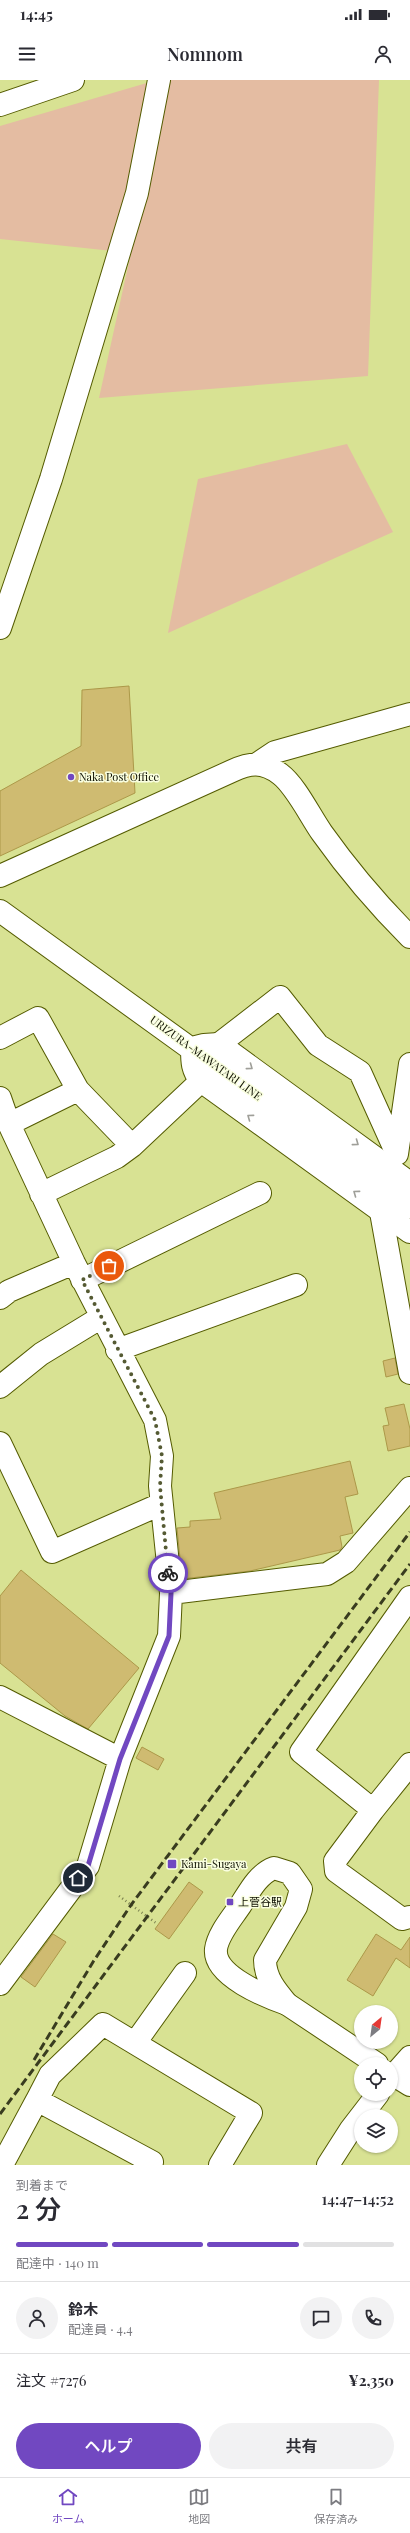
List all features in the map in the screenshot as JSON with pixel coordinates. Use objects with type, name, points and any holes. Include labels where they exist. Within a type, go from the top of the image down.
[{"type":"street","points":[[0,105],[73,80]]},
{"type":"street","points":[[0,628],[51,479],[138,193],[159,80]]},
{"type":"street","points":[[257,764],[275,752],[410,714]]},
{"type":"street","points":[[0,876],[232,770],[249,764],[257,764],[272,769],[289,783],[359,884],[410,937]]},
{"type":"street","name":"URIZURA-MAWATARI LINE","points":[[0,911],[192,1048],[410,1207]]},
{"type":"street","points":[[405,1179],[397,1154],[360,1072],[318,1045],[280,997],[219,1044],[204,1045],[192,1048],[194,1073],[201,1081],[410,1232]]},
{"type":"street","points":[[0,1038],[38,1018],[78,1090],[132,1146]]},
{"type":"street","points":[[219,1044],[405,1179]]},
{"type":"street","points":[[397,1154],[410,1064]]},
{"type":"street","points":[[41,1194],[117,1157],[132,1146],[201,1081]]},
{"type":"street","points":[[9,1124],[78,1090]]},
{"type":"street","points":[[0,1098],[9,1124],[100,1318],[155,1420],[162,1456],[161,1504],[171,1593],[169,1636],[120,1759],[88,1866],[0,1984]]},
{"type":"street","points":[[0,1298],[9,1291],[78,1271],[260,1193]]},
{"type":"street","points":[[381,1212],[410,1373]]},
{"type":"street","points":[[117,1350],[296,1285]]},
{"type":"street","points":[[0,1387],[41,1354],[100,1318]]},
{"type":"street","points":[[0,1442],[52,1552],[161,1504]]},
{"type":"street","points":[[171,1593],[327,1574],[346,1562],[410,1488]]},
{"type":"street","points":[[373,1810],[300,1752],[410,1597]]},
{"type":"street","points":[[0,1698],[120,1759]]},
{"type":"street","points":[[410,1764],[335,1861],[336,1871],[402,1919],[410,1917]]},
{"type":"street","points":[[234,1977],[247,1973],[265,1960],[300,1897],[297,1881],[290,1873],[274,1868],[265,1871],[256,1882],[219,1939],[216,1956],[221,1966],[234,1977],[257,1994],[287,2004],[366,2057]]},
{"type":"street","points":[[265,1960],[265,1970],[287,2004]]},
{"type":"street","points":[[135,2043],[184,1973]]},
{"type":"street","points":[[2,2165],[50,2074],[103,2024],[251,2113],[220,2165]]},
{"type":"street","points":[[398,2070],[410,2057]]},
{"type":"street","points":[[37,2100],[153,2164]]},
{"type":"street","points":[[328,2165],[373,2101]]},
{"type":"path","points":[[119,1896],[156,1923]]},
{"type":"shaded area","points":[[157,80],[379,80],[368,376],[99,398],[131,253],[0,239],[0,126]]},
{"type":"shaded area","points":[[347,444],[393,532],[168,633],[198,479]]},
{"type":"building","points":[[129,686],[135,793],[0,856],[0,791],[81,746],[82,690]]},
{"type":"building","points":[[395,1358],[398,1374],[386,1377],[383,1361]]},
{"type":"building","points":[[404,1404],[410,1429],[410,1446],[388,1451],[383,1426],[389,1425],[385,1408]]},
{"type":"building","points":[[350,1461],[358,1494],[345,1497],[353,1533],[340,1536],[342,1547],[340,1550],[250,1571],[182,1579],[177,1528],[190,1527],[190,1521],[221,1519],[214,1493]]},
{"type":"building","points":[[21,1570],[139,1668],[88,1729],[65,1716],[0,1663],[0,1596]]},
{"type":"building","points":[[142,1747],[164,1759],[158,1770],[136,1758]]},
{"type":"building","points":[[189,1882],[203,1892],[169,1939],[155,1929]]},
{"type":"building","points":[[53,1934],[66,1942],[35,1987],[21,1977]]},
{"type":"building","points":[[376,1934],[401,1950],[410,1937],[410,1968],[396,1958],[373,1996],[347,1980]]},
{"type":"railway","points":[[34,2060],[93,1962],[131,1905],[410,1532]]},
{"type":"railway","points":[[0,2114],[410,1564]]},
{"type":"way so far","points":[[109,1266],[82,1280],[100,1318],[155,1420],[162,1456],[160,1486],[168,1573]]},
{"type":"place","name":"Naka Post Office","points":[[71,777]]},
{"type":"place","name":"Kami-Sugaya","points":[[172,1864]]},
{"type":"place","name":"上菅谷駅","points":[[230,1902]]},
{"type":"route","points":[[78,1878],[88,1866],[120,1759],[169,1636],[171,1593],[168,1573]]}]
